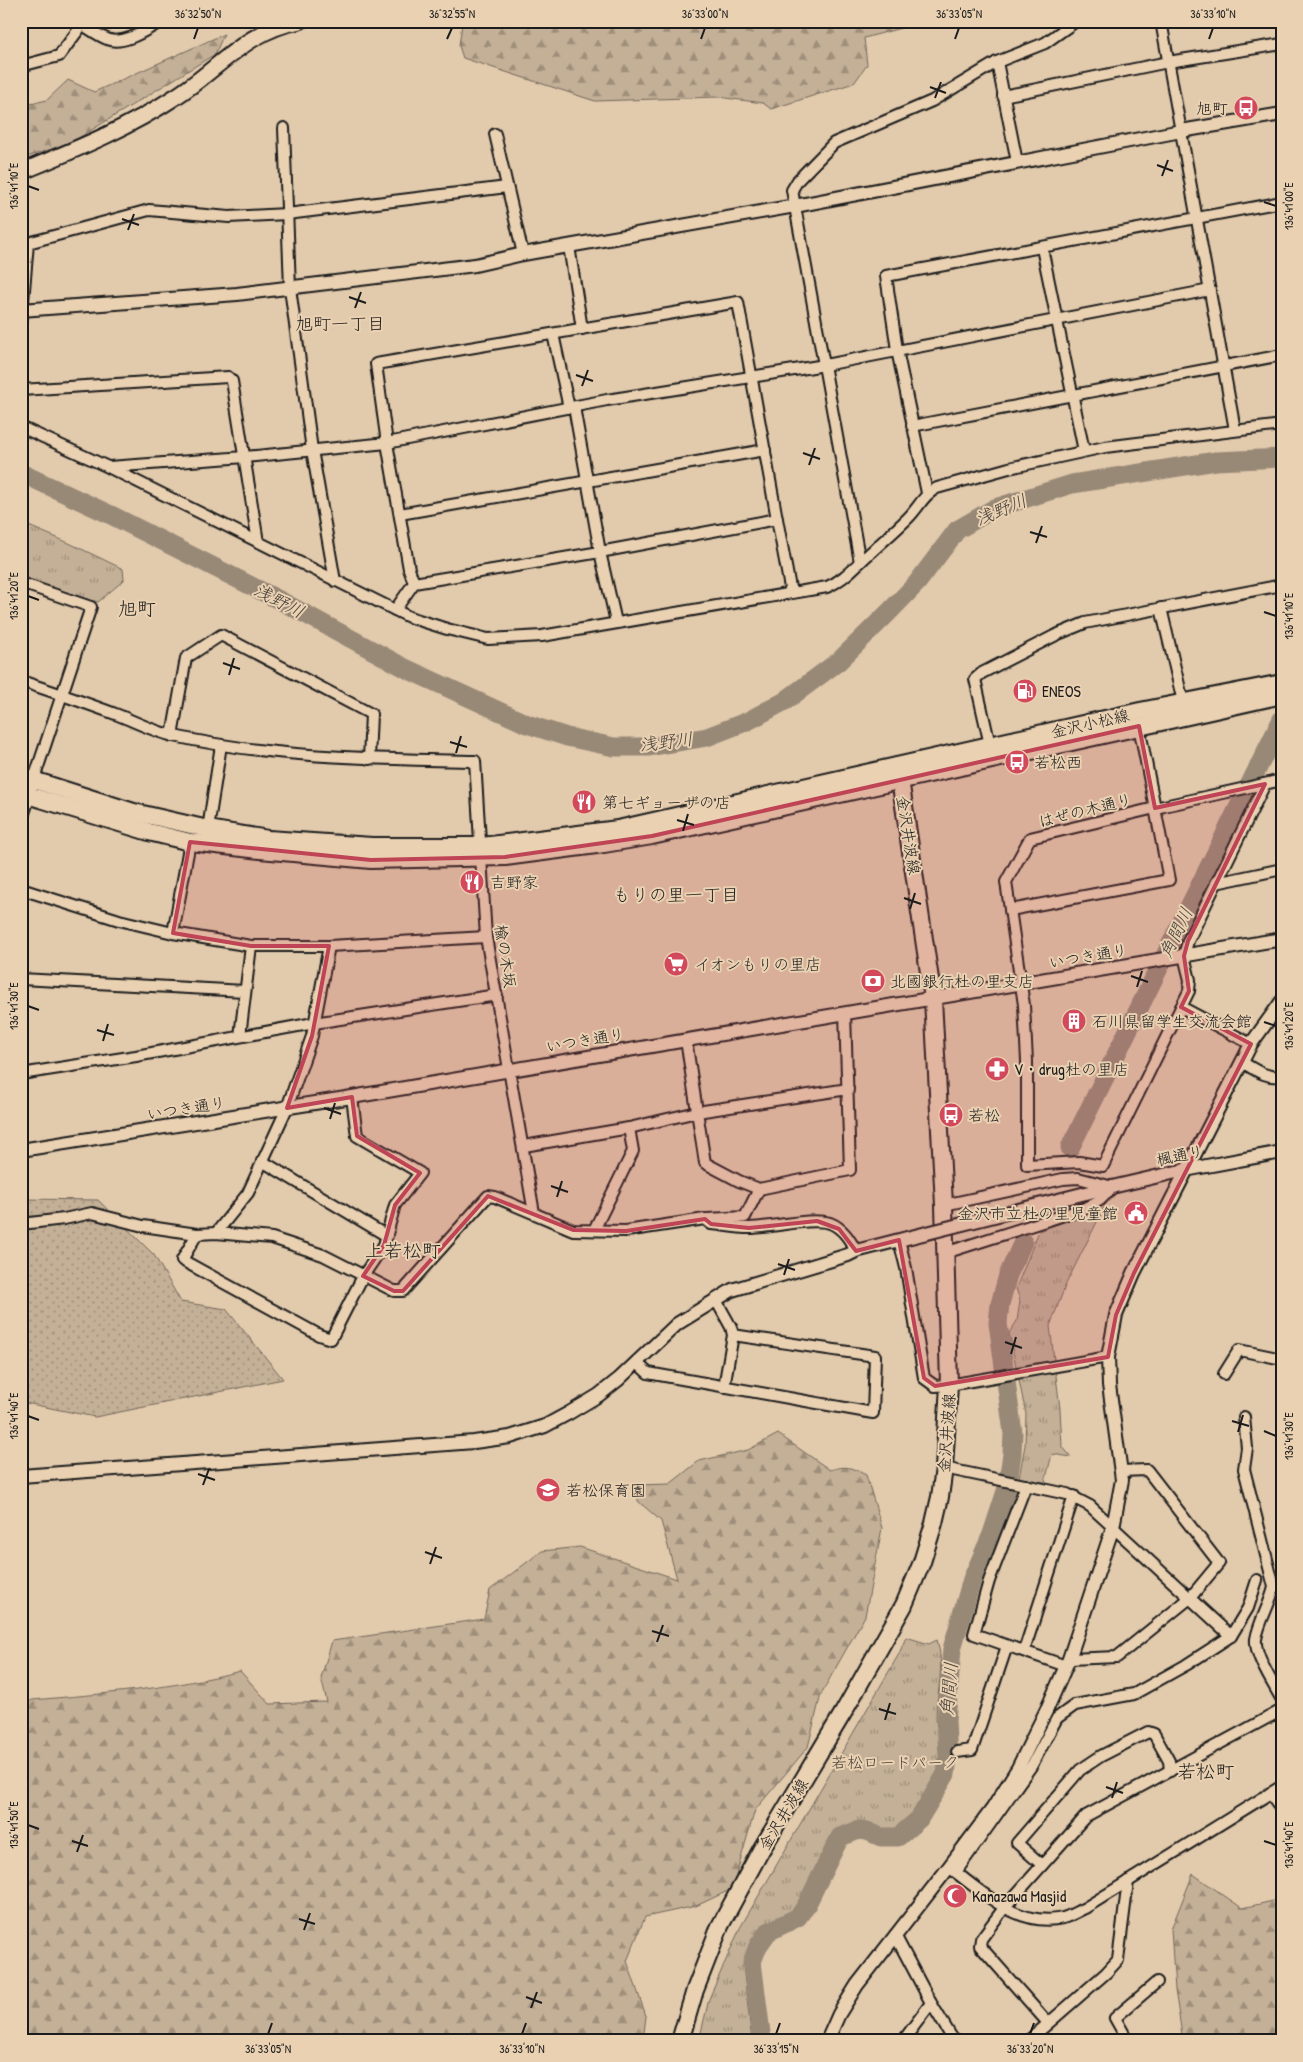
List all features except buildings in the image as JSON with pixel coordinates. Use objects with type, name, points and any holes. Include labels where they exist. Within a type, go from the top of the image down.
[{"type":"main road","points":[[21,172],[114,133],[176,97],[246,41],[285,24],[300,21]]},
{"type":"main road","name":"金沢小松線","points":[[899,774],[990,745],[1184,702],[1282,683]]},
{"type":"main road","name":"金沢小松線","points":[[899,774],[1282,695]]},
{"type":"main road","points":[[26,786],[208,829],[268,839],[532,854],[633,839],[899,774]]},
{"type":"main road","name":"金沢井波線","points":[[680,2041],[695,1990],[720,1926],[761,1850],[888,1635],[911,1590],[934,1523],[944,1468],[949,1385],[944,1205],[933,999],[899,774]]},
{"type":"main road","points":[[26,786],[150,832],[190,842],[371,860],[482,852]]},
{"type":"street","points":[[21,66],[60,56],[84,23],[107,39],[116,41],[136,35],[162,21]]},
{"type":"street","points":[[860,562],[792,190],[834,143],[932,101],[997,62],[1045,43],[1076,21]]},
{"type":"street","points":[[1160,21],[1235,430]]},
{"type":"street","points":[[1003,96],[1168,62],[1282,44]]},
{"type":"street","points":[[997,62],[1017,162]]},
{"type":"street","points":[[22,310],[238,294],[475,265],[523,254],[796,206],[1017,162],[1282,114]]},
{"type":"street","points":[[284,128],[290,288],[312,450],[335,581]]},
{"type":"street","points":[[495,134],[523,254]]},
{"type":"street","points":[[21,325],[28,243],[149,210],[229,217],[287,214],[507,187]]},
{"type":"street","points":[[927,493],[897,350],[886,276],[1282,202]]},
{"type":"street","points":[[569,246],[582,329]]},
{"type":"street","points":[[1042,248],[1084,451]]},
{"type":"street","points":[[108,467],[387,442],[750,376],[825,365],[1210,290]]},
{"type":"street","points":[[414,582],[409,569],[387,442],[376,364],[738,302],[791,593]]},
{"type":"street","points":[[553,334],[588,482],[600,552],[616,622]]},
{"type":"street","points":[[912,426],[1282,355]]},
{"type":"street","points":[[21,390],[228,377],[232,381],[258,542]]},
{"type":"street","points":[[21,428],[108,467],[395,610],[448,629],[488,639],[542,636],[827,586],[836,583],[860,562],[908,519],[922,503],[927,493],[937,488],[1084,451],[1282,425]]},
{"type":"street","points":[[400,514],[765,450]]},
{"type":"street","points":[[395,610],[414,582],[600,552],[777,519]]},
{"type":"street","points":[[21,583],[91,607],[62,694],[26,786],[21,819]]},
{"type":"street","points":[[990,745],[975,679],[982,673],[1056,635],[1085,623],[1282,585]]},
{"type":"street","points":[[1161,608],[1184,702]]},
{"type":"street","points":[[21,681],[62,694],[172,736],[221,745],[294,753],[369,758],[371,714],[221,635],[186,658],[172,736]]},
{"type":"street","name":"はぜの木通り","points":[[1139,726],[1155,808],[1030,838],[1006,882],[1022,984],[1027,1061],[1027,1164],[1078,1162],[1103,1166],[1181,1007]]},
{"type":"street","points":[[208,829],[221,745]]},
{"type":"street","name":"楡の木坂","points":[[369,758],[476,761],[486,938],[524,1146],[534,1213]]},
{"type":"street","points":[[1010,910],[1169,880],[1155,808],[1282,780]]},
{"type":"street","points":[[1179,957],[1216,883],[1261,785]]},
{"type":"street","points":[[173,933],[190,842]]},
{"type":"street","points":[[1216,883],[1282,869]]},
{"type":"street","points":[[21,889],[119,920],[173,933],[251,946],[329,946],[486,938]]},
{"type":"street","points":[[1179,957],[1282,939]]},
{"type":"street","points":[[240,1036],[251,946]]},
{"type":"street","points":[[216,1233],[248,1193],[287,1108],[314,1023],[329,946]]},
{"type":"street","points":[[1179,957],[1190,980],[1189,991],[1181,1007],[1251,1044]]},
{"type":"street","name":"いつき通り","points":[[21,1150],[287,1108],[845,1012],[1179,957]]},
{"type":"street","points":[[21,979],[245,991]]},
{"type":"street","points":[[21,1074],[117,1059],[314,1023],[497,995]]},
{"type":"street","points":[[953,1870],[1018,1768],[1047,1709],[1067,1663],[1112,1527],[1120,1495],[1121,1471],[1109,1385],[1108,1357],[1116,1315],[1130,1282],[1185,1170],[1251,1044],[1282,1001]]},
{"type":"street","points":[[686,1040],[705,1163],[739,1181],[758,1188],[850,1170],[845,1012]]},
{"type":"street","points":[[1242,1062],[1261,1074],[1282,1076]]},
{"type":"street","points":[[524,1146],[629,1128],[696,1112],[848,1089]]},
{"type":"street","points":[[196,1234],[182,1260],[319,1335],[331,1339],[362,1276],[384,1245],[395,1205],[420,1173],[357,1136],[352,1097]]},
{"type":"street","points":[[594,1230],[633,1151],[629,1128]]},
{"type":"street","name":"楓通り","points":[[21,1476],[474,1442],[510,1437],[545,1426],[599,1395],[677,1324],[732,1290],[856,1251],[903,1239],[1185,1170],[1282,1152]]},
{"type":"street","points":[[262,1162],[387,1236]]},
{"type":"street","points":[[944,1205],[1063,1179],[1078,1178],[1113,1187]]},
{"type":"street","points":[[945,1253],[1083,1209],[1100,1200],[1113,1187]]},
{"type":"street","points":[[21,1224],[64,1219],[92,1213],[143,1226],[196,1234],[216,1233],[272,1238],[323,1255],[394,1291],[403,1291],[488,1196],[495,1196],[552,1223],[573,1230],[609,1232],[705,1219],[745,1217],[758,1188]]},
{"type":"street","points":[[705,1219],[711,1224],[749,1228],[817,1221],[831,1224],[845,1234],[856,1251]]},
{"type":"street","points":[[903,1239],[924,1378],[935,1386],[1108,1357]]},
{"type":"street","points":[[716,1300],[731,1327],[733,1335],[724,1387]]},
{"type":"street","points":[[636,1362],[648,1373],[873,1413],[875,1356],[733,1335]]},
{"type":"street","points":[[1224,1374],[1239,1350],[1282,1359]]},
{"type":"street","points":[[1244,1417],[1247,1448],[1244,1469],[1274,1587],[1272,1598],[1256,1639],[1258,1652],[1282,1700]]},
{"type":"street","points":[[944,1468],[1074,1496],[1090,1506],[1231,1636]]},
{"type":"street","points":[[1021,1484],[989,1581],[974,1634],[1007,1646],[1067,1663],[1117,1657],[1190,1598],[1220,1563],[1147,1470],[1121,1471]]},
{"type":"street","points":[[1024,1651],[1074,1496]]},
{"type":"street","points":[[828,2041],[839,2014],[857,1985],[895,1935],[953,1870],[1032,1765],[1057,1718],[1075,1705],[1134,1694],[1231,1636],[1248,1608],[1257,1580]]},
{"type":"street","points":[[957,1752],[972,1750],[1007,1646]]},
{"type":"street","points":[[1048,2024],[980,1946],[981,1939],[1004,1908],[1086,1816],[1282,1710]]},
{"type":"street","points":[[1042,1866],[1017,1843],[1080,1770],[1101,1756],[1148,1732],[1154,1734],[1169,1761],[1170,1770]]},
{"type":"street","points":[[953,1870],[1004,1908],[1022,1917],[1064,1918],[1128,1882],[1282,1786]]},
{"type":"street","points":[[1270,1793],[1282,1810]]},
{"type":"street","points":[[1028,2041],[1106,1973],[1118,1960],[1128,1882]]},
{"type":"street","points":[[895,1935],[931,2003],[954,2041]]},
{"type":"street","points":[[1128,2041],[1115,2018],[1157,1982]]},
{"type":"street","points":[[903,2041],[931,2003]]},
{"type":"highlighted area","points":[[1139,726],[1155,808],[1265,784],[1188,941],[1184,956],[1189,991],[1181,1007],[1251,1044],[1134,1273],[1116,1315],[1108,1357],[935,1386],[924,1378],[899,1240],[856,1251],[839,1229],[817,1221],[749,1228],[711,1224],[705,1219],[626,1231],[573,1230],[488,1196],[403,1291],[394,1291],[363,1276],[384,1245],[395,1205],[420,1173],[357,1136],[352,1097],[287,1108],[312,1036],[329,946],[251,946],[173,933],[190,842],[371,860],[505,857],[652,836]]},
{"type":"green space","points":[[469,21],[618,21],[620,23],[723,25],[740,21],[962,21],[916,24],[864,38],[867,65],[854,83],[771,109],[763,103],[718,97],[595,101],[463,58],[459,46],[462,24]]},
{"type":"green space","points":[[224,34],[215,54],[72,142],[21,159],[21,106],[47,100],[68,80],[94,92]]},
{"type":"green space","points":[[24,524],[123,569],[124,580],[98,602],[21,579],[21,533]]},
{"type":"green space","points":[[1109,1198],[1066,1284],[1050,1326],[1060,1409],[1062,1446],[1071,1457],[1052,1454],[1045,1482],[1019,1478],[1025,1445],[1026,1414],[1009,1333],[1017,1321],[1020,1301],[1016,1288],[1039,1231],[1083,1215]]},
{"type":"green space","points":[[21,1199],[98,1200],[154,1255],[181,1302],[226,1309],[283,1379],[95,1417],[21,1402]]},
{"type":"green space","points":[[778,1434],[830,1470],[848,1468],[866,1475],[882,1528],[865,1616],[821,1694],[808,1747],[755,1810],[732,1889],[696,1906],[645,1917],[627,1961],[646,2016],[643,2041],[21,2041],[21,1708],[32,1700],[163,1687],[240,1671],[270,1704],[327,1702],[321,1678],[332,1641],[484,1619],[490,1590],[542,1551],[580,1547],[677,1579],[661,1521],[638,1501],[638,1485],[670,1484],[699,1461],[748,1450]]},
{"type":"green space","name":"若松ロードパーク","points":[[906,1637],[929,1644],[937,1640],[940,1669],[936,1723],[947,1758],[944,1779],[938,1791],[914,1823],[898,1837],[881,1837],[859,1830],[840,1837],[793,1910],[760,1930],[749,1945],[743,1966],[752,2041],[699,2041],[709,1999],[740,1928],[899,1654]]},
{"type":"green space","points":[[1193,1874],[1242,1908],[1282,1899],[1282,2041],[1183,2041],[1175,1990],[1171,1929]]},
{"type":"waterway","name":"浅野川","points":[[21,473],[111,515],[283,602],[407,669],[527,724],[567,737],[614,747],[649,747],[707,737],[748,721],[785,701],[839,661],[889,612],[917,583],[957,530],[995,508],[1072,484],[1216,461],[1282,458]]},
{"type":"waterway","name":"角間川","points":[[1070,1148],[1282,719]]},
{"type":"waterway","name":"角間川","points":[[762,2041],[752,1962],[758,1946],[768,1932],[798,1917],[806,1906],[840,1837],[859,1830],[881,1837],[898,1837],[919,1819],[946,1774],[948,1757],[946,1721],[952,1649],[972,1579],[992,1534],[1007,1488],[1012,1454],[1013,1433],[998,1323],[1000,1304],[1008,1275],[1023,1242]]},
{"type":"place","name":"旭町","points":[[1246,108]]},
{"type":"place","name":"ENEOS","points":[[1025,691]]},
{"type":"place","name":"若松西","points":[[1017,762]]},
{"type":"place","name":"第七ギョーザの店","points":[[584,802]]},
{"type":"place","name":"吉野家","points":[[472,882]]},
{"type":"place","name":"イオンもりの里店","points":[[676,964]]},
{"type":"place","name":"北國銀行杜の里支店","points":[[873,981]]},
{"type":"place","name":"石川県留学生交流会館","points":[[1074,1021]]},
{"type":"place","name":"V・drug杜の里店","points":[[997,1069]]},
{"type":"place","name":"若松","points":[[951,1115]]},
{"type":"place","name":"金沢市立杜の里児童館","points":[[1136,1213]]},
{"type":"place","name":"若松保育園","points":[[548,1490]]},
{"type":"place","name":"Kanazawa Masjid","points":[[955,1896]]},
{"type":"district","name":"旭町一丁目","points":[[340,324]]},
{"type":"district","name":"旭町","points":[[137,608]]},
{"type":"district","name":"もりの里一丁目","points":[[676,895]]},
{"type":"district","name":"上若松町","points":[[403,1250]]},
{"type":"district","name":"若松町","points":[[1206,1771]]}]
